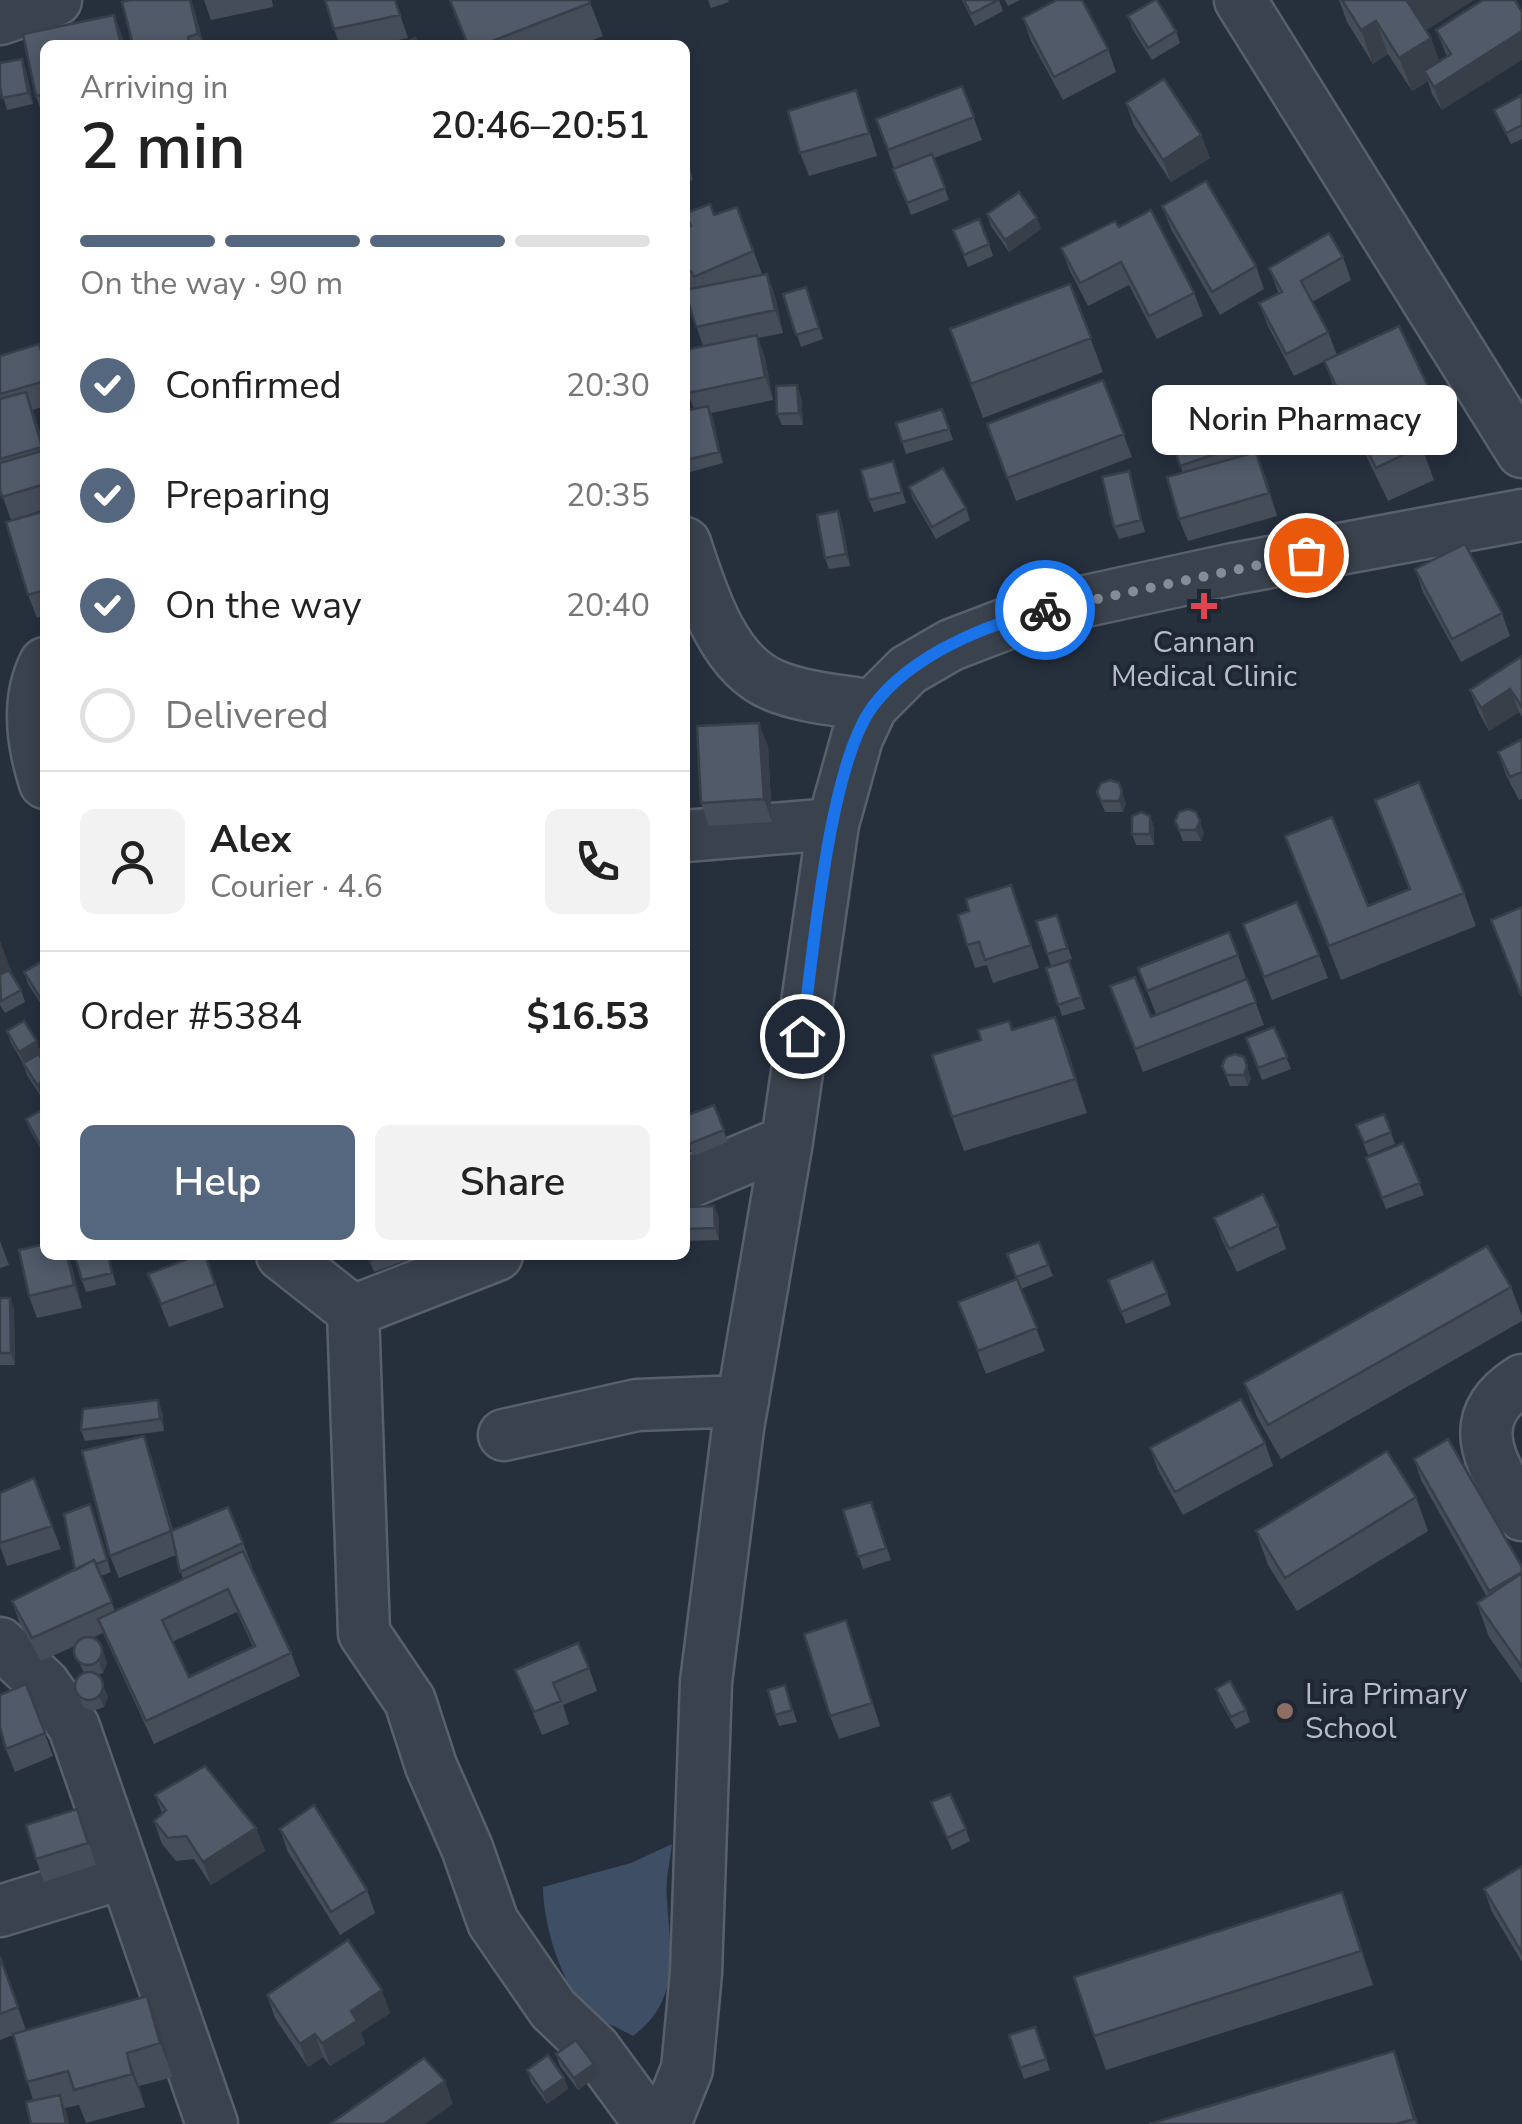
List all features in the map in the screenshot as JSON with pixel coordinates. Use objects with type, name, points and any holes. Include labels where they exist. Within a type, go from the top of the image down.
[{"type":"street","points":[[0,18],[56,0]]},
{"type":"street","points":[[1240,0],[1522,452]]},
{"type":"street","points":[[664,2124],[686,2069],[696,1974],[706,1682],[742,1401],[787,1141],[833,824],[856,738],[872,706],[908,670],[952,645],[1040,611],[1234,568],[1522,516]]},
{"type":"street","points":[[690,557],[702,592],[749,672],[773,685],[872,706]]},
{"type":"street","points":[[26,673],[40,768]]},
{"type":"street","points":[[690,836],[833,824]]},
{"type":"street","points":[[690,1182],[787,1141]]},
{"type":"street","points":[[288,1260],[354,1311]]},
{"type":"street","points":[[354,1311],[484,1260]]},
{"type":"street","points":[[354,1311],[364,1633],[410,1701],[430,1766],[467,1848],[493,1922],[553,2009],[595,2050],[650,2124]]},
{"type":"street","points":[[1522,1380],[1493,1408],[1486,1428],[1486,1450],[1522,1514]]},
{"type":"street","points":[[504,1434],[638,1405],[742,1401]]},
{"type":"street","points":[[0,1643],[44,1684],[74,1727],[212,2124]]},
{"type":"street","points":[[0,1911],[124,1873]]},
{"type":"water","points":[[672,1844],[667,1886],[670,1974],[659,2007],[633,2036],[590,2012],[570,1987],[550,1936],[543,1887],[631,1863]]},
{"type":"building","points":[[190,0],[198,34],[188,40],[132,40],[122,2]]},
{"type":"building","points":[[325,0],[395,0],[400,15],[334,29]]},
{"type":"building","points":[[450,0],[590,3],[495,40],[466,40]]},
{"type":"building","points":[[964,0],[998,0],[971,14]]},
{"type":"building","points":[[1057,0],[1082,0],[1108,49],[1054,77],[1023,18]]},
{"type":"building","points":[[1155,0],[1176,31],[1148,48],[1128,16]]},
{"type":"building","points":[[1342,0],[1409,0],[1431,38],[1399,58],[1376,21],[1361,30]]},
{"type":"building","points":[[1483,0],[1515,0],[1522,12],[1522,31],[1434,87],[1424,71],[1451,54],[1436,30]]},
{"type":"building","points":[[114,15],[120,40],[40,40],[40,95],[36,96],[23,34]]},
{"type":"building","points":[[22,59],[28,93],[2,98],[0,63]]},
{"type":"building","points":[[1164,79],[1201,135],[1163,160],[1126,103]]},
{"type":"building","points":[[962,86],[974,117],[888,150],[876,119]]},
{"type":"building","points":[[856,90],[869,133],[800,153],[788,111]]},
{"type":"building","points":[[1522,95],[1522,125],[1506,133],[1494,110]]},
{"type":"building","points":[[932,154],[945,188],[907,203],[893,169]]},
{"type":"building","points":[[1206,181],[1256,266],[1212,292],[1162,206]]},
{"type":"building","points":[[1019,192],[1037,218],[1005,240],[987,214]]},
{"type":"building","points":[[710,204],[714,215],[737,207],[753,251],[694,277],[690,271],[690,212]]},
{"type":"building","points":[[1151,210],[1194,293],[1149,316],[1121,262],[1080,283],[1061,248],[1115,221],[1119,227]]},
{"type":"building","points":[[979,219],[989,244],[964,255],[953,230]]},
{"type":"building","points":[[1329,233],[1343,257],[1301,281],[1328,332],[1286,354],[1259,303],[1282,292],[1269,268]]},
{"type":"building","points":[[767,274],[775,310],[696,327],[690,289]]},
{"type":"building","points":[[1070,284],[1091,338],[971,384],[950,329]]},
{"type":"building","points":[[806,287],[819,328],[796,335],[783,294]]},
{"type":"building","points":[[1399,326],[1434,399],[1406,413],[1422,446],[1376,468],[1324,361]]},
{"type":"building","points":[[757,335],[765,377],[690,393],[690,349]]},
{"type":"building","points":[[39,344],[40,382],[0,394],[0,356]]},
{"type":"building","points":[[1103,380],[1124,434],[1007,478],[987,424]]},
{"type":"building","points":[[797,385],[799,413],[777,414],[776,386]]},
{"type":"building","points":[[26,392],[40,448],[0,459],[0,399]]},
{"type":"building","points":[[708,406],[719,452],[690,459],[690,410]]},
{"type":"building","points":[[942,409],[949,429],[902,442],[896,423]]},
{"type":"building","points":[[1235,415],[1245,444],[1180,466],[1170,437]]},
{"type":"building","points":[[40,451],[40,486],[2,497],[0,463]]},
{"type":"building","points":[[1256,452],[1269,493],[1179,519],[1167,477]]},
{"type":"building","points":[[893,461],[902,492],[869,500],[861,470]]},
{"type":"building","points":[[943,468],[966,508],[932,527],[909,487]]},
{"type":"building","points":[[1129,471],[1141,520],[1114,527],[1102,477]]},
{"type":"building","points":[[838,511],[846,554],[825,558],[817,515]]},
{"type":"building","points":[[40,512],[40,591],[28,595],[6,522]]},
{"type":"building","points":[[1465,544],[1502,613],[1452,639],[1415,569]]},
{"type":"building","points":[[1522,656],[1522,707],[1510,689],[1481,708],[1470,690]]},
{"type":"building","points":[[759,723],[764,799],[701,803],[697,726]]},
{"type":"building","points":[[1522,739],[1522,772],[1510,777],[1498,752]]},
{"type":"building","points":[[1419,782],[1464,893],[1329,946],[1285,836],[1332,817],[1368,906],[1410,889],[1375,800]]},
{"type":"building","points":[[1101,783],[1119,783],[1119,801],[1101,801],[1097,792]]},
{"type":"building","points":[[1141,812],[1150,816],[1150,834],[1132,834],[1132,816]]},
{"type":"building","points":[[1179,812],[1196,812],[1200,821],[1196,830],[1179,830],[1175,821]]},
{"type":"building","points":[[1011,885],[1031,945],[985,960],[979,942],[967,945],[958,915],[969,911],[966,899]]},
{"type":"building","points":[[1297,902],[1319,955],[1264,977],[1243,924]]},
{"type":"building","points":[[1522,907],[1522,994],[1521,995],[1491,920]]},
{"type":"building","points":[[1057,915],[1067,948],[1047,954],[1036,921]]},
{"type":"building","points":[[1229,932],[1238,955],[1147,991],[1138,968]]},
{"type":"building","points":[[1069,961],[1081,997],[1058,1005],[1046,968]]},
{"type":"building","points":[[40,963],[40,998],[24,972]]},
{"type":"building","points":[[9,970],[21,990],[1,1001],[0,975]]},
{"type":"building","points":[[1135,977],[1151,1017],[1247,979],[1256,1002],[1135,1049],[1110,986]]},
{"type":"building","points":[[1055,1017],[1075,1079],[952,1117],[932,1055],[981,1040],[978,1030],[1009,1021],[1012,1030]]},
{"type":"building","points":[[24,1021],[37,1041],[19,1052],[7,1031]]},
{"type":"building","points":[[1274,1027],[1287,1057],[1258,1068],[1246,1038]]},
{"type":"building","points":[[39,1054],[40,1083],[37,1085],[23,1063]]},
{"type":"building","points":[[1226,1057],[1244,1057],[1244,1075],[1226,1075],[1222,1066]]},
{"type":"building","points":[[714,1105],[724,1130],[690,1144],[690,1114]]},
{"type":"building","points":[[40,1111],[40,1145],[26,1119]]},
{"type":"building","points":[[1384,1114],[1391,1132],[1364,1143],[1356,1125]]},
{"type":"building","points":[[1403,1143],[1420,1183],[1382,1198],[1366,1158]]},
{"type":"building","points":[[1263,1194],[1278,1226],[1229,1249],[1214,1218]]},
{"type":"building","points":[[714,1206],[715,1228],[690,1229],[690,1207]]},
{"type":"building","points":[[1039,1242],[1048,1265],[1016,1277],[1007,1254]]},
{"type":"building","points":[[40,1245],[40,1260],[68,1260],[74,1285],[29,1296],[19,1250]]},
{"type":"building","points":[[1487,1246],[1511,1287],[1268,1425],[1244,1383]]},
{"type":"building","points":[[76,1260],[109,1260],[112,1273],[82,1280]]},
{"type":"building","points":[[185,1260],[207,1260],[215,1284],[161,1304],[148,1274]]},
{"type":"building","points":[[1153,1261],[1167,1293],[1121,1312],[1108,1280]]},
{"type":"building","points":[[1017,1279],[1037,1328],[978,1351],[958,1302]]},
{"type":"building","points":[[0,1298],[10,1298],[11,1353],[0,1353]]},
{"type":"building","points":[[1241,1399],[1265,1443],[1175,1492],[1150,1448]]},
{"type":"building","points":[[158,1400],[160,1419],[81,1430],[83,1409]]},
{"type":"building","points":[[144,1436],[171,1531],[110,1556],[82,1451]]},
{"type":"building","points":[[1448,1439],[1522,1567],[1522,1572],[1489,1591],[1414,1459]]},
{"type":"building","points":[[1387,1451],[1416,1497],[1285,1578],[1256,1531]]},
{"type":"building","points":[[34,1478],[52,1526],[0,1543],[0,1493]]},
{"type":"building","points":[[871,1502],[886,1548],[858,1557],[843,1510]]},
{"type":"building","points":[[90,1504],[107,1560],[96,1564],[94,1560],[75,1570],[64,1514]]},
{"type":"building","points":[[228,1507],[243,1543],[180,1572],[171,1531]]},
{"type":"building","points":[[243,1551],[291,1653],[146,1721],[98,1619]],"holes":[[[228,1589],[255,1646],[189,1677],[162,1620]]]},
{"type":"building","points":[[94,1560],[112,1602],[32,1638],[12,1601]]},
{"type":"building","points":[[1522,1573],[1522,1667],[1477,1603]]},
{"type":"building","points":[[846,1620],[872,1703],[830,1716],[804,1634]]},
{"type":"building","points":[[88,1637],[98,1641],[102,1651],[98,1661],[88,1665],[78,1661],[74,1651],[78,1641]]},
{"type":"building","points":[[578,1643],[589,1668],[553,1683],[561,1701],[534,1712],[515,1670]]},
{"type":"building","points":[[89,1672],[99,1676],[103,1686],[99,1696],[89,1700],[79,1696],[75,1686],[79,1676]]},
{"type":"building","points":[[1230,1681],[1246,1710],[1231,1717],[1216,1689]]},
{"type":"building","points":[[26,1684],[45,1733],[6,1749],[0,1727],[0,1695]]},
{"type":"building","points":[[785,1685],[792,1710],[775,1715],[768,1690]]},
{"type":"building","points":[[205,1766],[256,1828],[203,1862],[186,1836],[168,1838],[154,1821],[166,1810],[155,1795]]},
{"type":"building","points":[[950,1794],[966,1829],[947,1838],[931,1802]]},
{"type":"building","points":[[314,1805],[367,1890],[331,1912],[280,1829]]},
{"type":"building","points":[[77,1809],[88,1843],[36,1859],[26,1825]]},
{"type":"building","points":[[1522,1866],[1522,1953],[1484,1889]]},
{"type":"building","points":[[1342,1892],[1361,1951],[1094,2036],[1074,1977]]},
{"type":"building","points":[[348,1940],[382,1990],[351,2011],[357,2021],[322,2043],[315,2034],[300,2044],[267,1995]]},
{"type":"building","points":[[0,1957],[18,2007],[0,2014]]},
{"type":"building","points":[[147,1996],[160,2043],[127,2053],[132,2074],[74,2090],[68,2071],[27,2082],[13,2034]]},
{"type":"building","points":[[1035,2027],[1046,2059],[1020,2068],[1009,2035]]},
{"type":"building","points":[[576,2040],[594,2064],[574,2078],[556,2054]]},
{"type":"building","points":[[1394,2051],[1414,2119],[1397,2124],[1149,2124]]},
{"type":"building","points":[[548,2055],[564,2078],[543,2093],[527,2070]]},
{"type":"building","points":[[424,2058],[445,2081],[384,2124],[330,2124]]},
{"type":"building","points":[[60,2095],[66,2124],[31,2124],[26,2102]]},
{"type":"way so far","points":[[1045,610],[1306,555]]},
{"type":"place","name":"Norin Pharmacy","points":[[1306,555]]},
{"type":"place","name":"Cannan Medical Clinic","points":[[1204,606]]},
{"type":"place","name":"Lira Primary School","points":[[1285,1711]]},
{"type":"route","points":[[802,1036],[833,824],[856,738],[872,706],[908,670],[952,645],[1045,610]]}]
